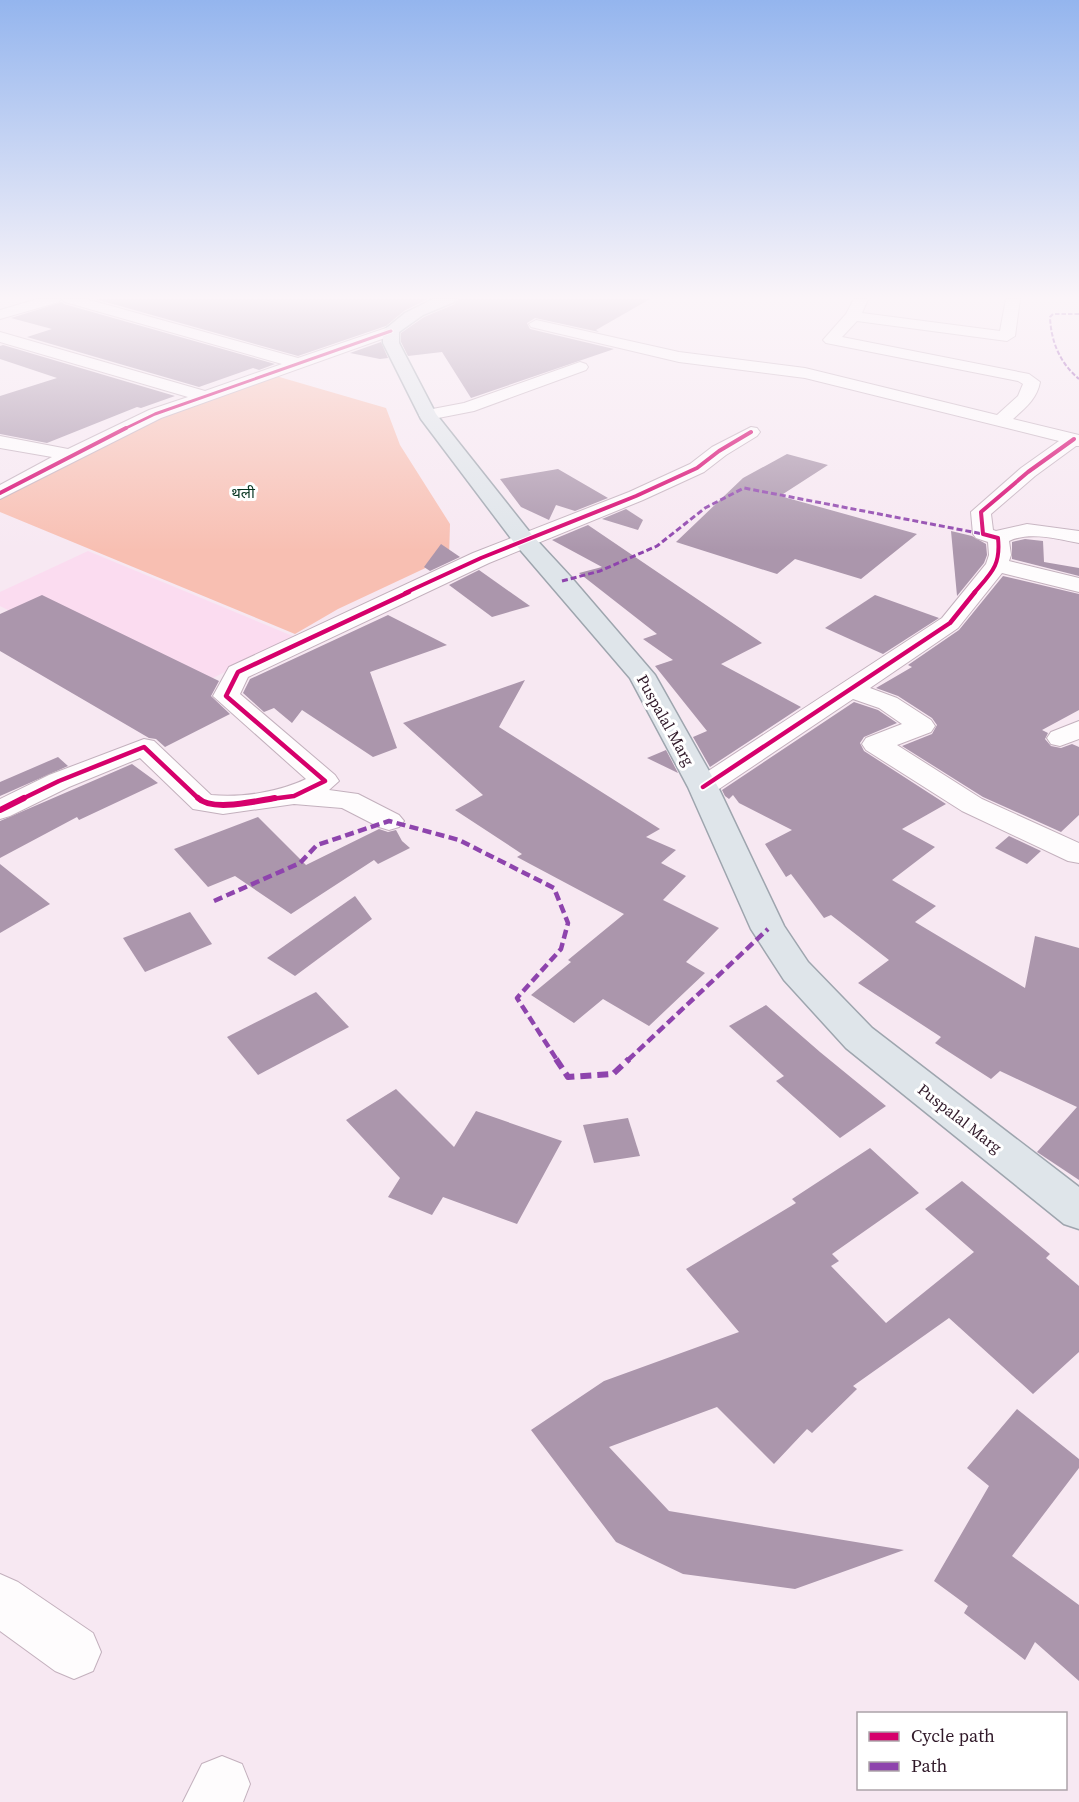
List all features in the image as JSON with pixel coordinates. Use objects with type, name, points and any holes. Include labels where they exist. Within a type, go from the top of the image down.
[{"type":"main road","name":"Puspalal Marg","points":[[412,383],[428,415],[524,540],[642,675],[703,787],[762,918],[796,971],[858,1038],[1079,1211]]},
{"type":"street","points":[[159,383],[204,396]]},
{"type":"street","points":[[0,493],[70,455],[155,414],[243,383]]},
{"type":"street","points":[[428,415],[468,407],[535,383]]},
{"type":"street","points":[[846,383],[1076,440]]},
{"type":"street","points":[[1000,422],[1008,412],[1025,400],[1032,383]]},
{"type":"street","points":[[294,796],[325,781],[226,696],[238,672],[524,540],[636,496],[697,468],[719,451],[751,432]]},
{"type":"street","points":[[1076,440],[1028,472],[981,512],[983,534],[998,538],[1008,532],[1016,531],[1079,537]]},
{"type":"street","points":[[0,442],[70,455]]},
{"type":"street","points":[[703,787],[950,623],[998,565],[1000,555],[998,538]]},
{"type":"street","points":[[998,565],[1079,585]]},
{"type":"street","points":[[850,688],[888,703],[922,726],[876,744],[972,805],[1079,854]]},
{"type":"street","points":[[0,810],[59,781],[144,747],[203,802],[223,805],[294,796],[348,800],[389,821]]},
{"type":"street","points":[[0,1600],[74,1652]]},
{"type":"shaded area","points":[[254,383],[300,383],[386,408],[400,445],[450,524],[449,557],[338,609],[295,634],[0,512],[0,492],[200,401]]},
{"type":"shaded area","points":[[88,551],[295,637],[177,696],[0,606],[0,592]]},
{"type":"building","points":[[41,383],[131,383],[175,396],[141,408],[137,407],[47,443],[0,434],[0,396]]},
{"type":"building","points":[[186,383],[210,383],[199,387]]},
{"type":"building","points":[[462,383],[515,383],[471,398]]},
{"type":"building","points":[[787,454],[828,465],[780,496],[917,534],[861,579],[795,559],[777,574],[676,542],[743,478]]},
{"type":"building","points":[[558,469],[608,498],[575,511],[556,505],[549,520],[521,507],[500,479]]},
{"type":"building","points":[[626,509],[643,520],[638,530],[602,519]]},
{"type":"building","points":[[588,525],[762,643],[721,664],[801,707],[710,767],[693,737],[707,731],[655,666],[673,660],[643,639],[657,634],[579,573],[602,567],[552,540]]},
{"type":"building","points":[[951,531],[972,536],[986,544],[987,555],[984,563],[957,596]]},
{"type":"building","points":[[1025,539],[1043,541],[1044,562],[1079,568],[1079,576],[1012,559],[1012,542]]},
{"type":"building","points":[[441,544],[460,557],[430,571],[424,567]]},
{"type":"building","points":[[479,570],[530,606],[492,617],[449,585]]},
{"type":"building","points":[[1003,576],[1079,594],[1079,710],[1042,730],[1048,733],[1045,739],[1051,746],[1061,748],[1072,744],[1079,747],[1079,815],[1061,832],[983,797],[902,746],[932,734],[937,725],[932,718],[898,696],[876,688],[912,667],[908,665],[959,630]]},
{"type":"building","points":[[42,595],[219,681],[211,696],[230,714],[165,747],[156,739],[149,738],[0,651],[0,614]]},
{"type":"building","points":[[875,595],[939,618],[883,654],[825,628]]},
{"type":"building","points":[[388,615],[447,645],[370,672],[397,748],[373,757],[302,710],[292,723],[274,708],[264,712],[243,693],[250,679]]},
{"type":"building","points":[[525,680],[499,727],[660,829],[646,837],[676,850],[661,863],[686,876],[663,900],[719,928],[686,962],[705,973],[649,1026],[603,999],[574,1023],[531,995],[571,962],[568,960],[624,914],[517,857],[522,854],[455,810],[483,795],[403,723]]},
{"type":"building","points":[[854,702],[878,710],[897,723],[864,737],[860,743],[864,751],[946,804],[902,829],[935,847],[892,880],[936,906],[915,922],[1025,988],[1035,936],[1079,948],[1079,1180],[1037,1152],[1077,1107],[1000,1071],[991,1079],[935,1043],[941,1037],[858,983],[889,960],[831,915],[824,918],[791,874],[786,877],[765,844],[792,830],[739,803],[733,795],[729,799],[722,790]]},
{"type":"building","points":[[666,750],[678,773],[647,758]]},
{"type":"building","points":[[58,757],[68,766],[0,796],[0,782]]},
{"type":"building","points":[[132,764],[158,783],[79,820],[77,817],[0,858],[0,821]]},
{"type":"building","points":[[258,817],[306,865],[379,829],[388,832],[396,830],[402,841],[410,848],[378,864],[374,860],[291,914],[235,876],[208,887],[174,849]]},
{"type":"building","points":[[1009,836],[1041,851],[1027,864],[995,848]]},
{"type":"building","points":[[0,864],[50,904],[0,933]]},
{"type":"building","points":[[355,896],[372,919],[295,976],[267,958]]},
{"type":"building","points":[[190,912],[212,944],[145,972],[123,938]]},
{"type":"building","points":[[316,992],[349,1027],[258,1075],[227,1037]]},
{"type":"building","points":[[766,1005],[886,1106],[840,1138],[776,1081],[784,1076],[729,1026]]},
{"type":"building","points":[[396,1089],[454,1147],[476,1111],[562,1141],[517,1224],[443,1197],[432,1215],[388,1197],[400,1178],[346,1120]]},
{"type":"building","points":[[628,1118],[640,1156],[594,1163],[583,1125]]},
{"type":"building","points":[[870,1148],[919,1193],[832,1254],[839,1261],[831,1266],[886,1323],[974,1252],[925,1209],[962,1181],[1050,1254],[1046,1258],[1079,1286],[1079,1352],[1033,1394],[949,1318],[853,1386],[857,1389],[812,1433],[807,1429],[774,1464],[717,1407],[609,1447],[669,1511],[904,1550],[795,1589],[683,1574],[616,1542],[531,1430],[604,1381],[739,1332],[686,1269],[796,1203],[792,1199]]},
{"type":"building","points":[[1017,1409],[1079,1459],[1079,1468],[1012,1556],[1079,1605],[1079,1681],[1035,1642],[1025,1660],[964,1613],[968,1606],[934,1581],[989,1486],[967,1468]]},
{"type":"marked path","points":[[562,581],[600,571],[657,546],[705,508],[744,488],[983,534]]},
{"type":"marked path","points":[[214,901],[300,863],[317,845],[389,821],[459,840],[554,888],[568,923],[561,949],[517,998],[568,1077],[613,1074],[768,929]]},
{"type":"cycle path","points":[[0,493],[70,455],[155,414],[243,383]]},
{"type":"cycle path","points":[[0,810],[59,781],[144,747],[203,803],[223,805],[294,796],[325,781],[226,696],[238,672],[481,558],[636,496],[697,468],[719,451],[751,432]]},
{"type":"cycle path","points":[[703,787],[950,623],[997,565],[1000,555],[998,538],[983,534],[981,512],[1028,472],[1074,439]]},
{"type":"district","name":"थली","points":[[243,493]]}]
